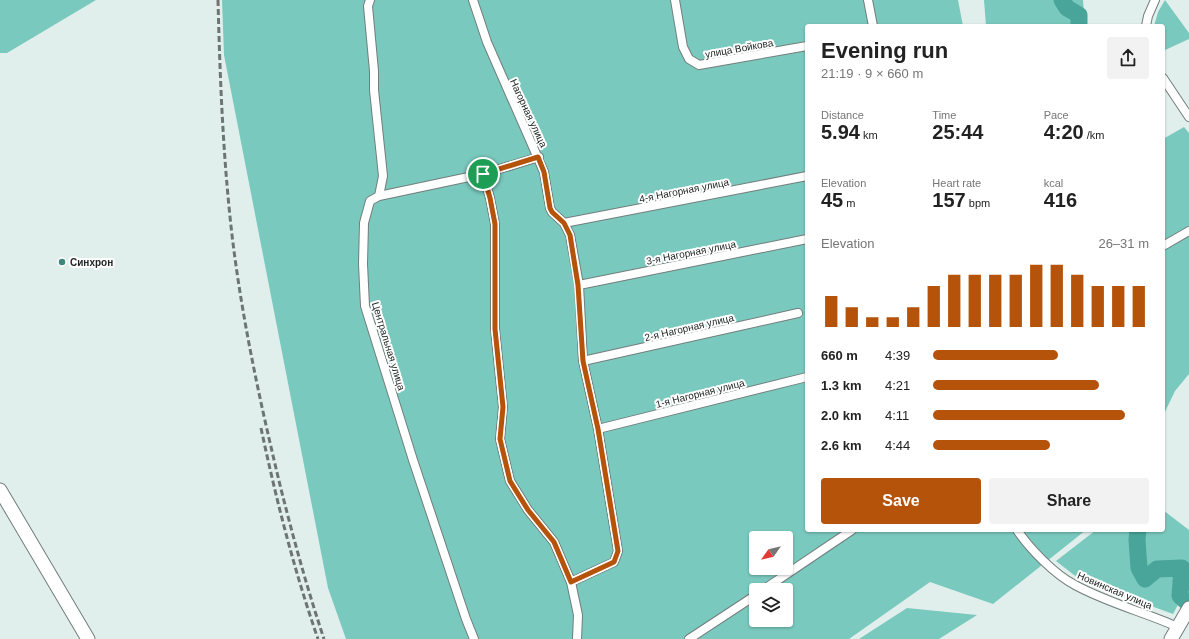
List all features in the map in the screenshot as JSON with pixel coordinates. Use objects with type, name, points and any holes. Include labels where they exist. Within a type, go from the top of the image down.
[{"type":"main road","points":[[0,490],[88,639]]},
{"type":"main road","points":[[1171,639],[1188,609]]},
{"type":"street","name":"Нагорная улица","points":[[473,0],[487,42],[544,172],[550,208],[552,212],[564,223],[570,235],[578,285],[583,361],[598,429],[618,551],[614,562],[571,582]]},
{"type":"street","name":"улица Войкова","points":[[675,0],[683,47],[689,59],[699,65],[805,46]]},
{"type":"street","points":[[868,0],[873,24]]},
{"type":"street","points":[[1146,24],[1155,0]]},
{"type":"street","name":"Центральная улица","points":[[369,3],[374,90],[383,176],[379,196],[370,201],[364,223],[363,264],[365,306],[415,467],[474,639]]},
{"type":"street","points":[[1165,81],[1189,116]]},
{"type":"street","points":[[379,196],[483,174],[538,157]]},
{"type":"street","points":[[483,174],[490,198],[495,224],[495,329],[503,407],[500,439],[510,481],[528,510],[554,542],[571,582],[578,615],[577,639]]},
{"type":"street","name":"4-я Нагорная улица","points":[[564,223],[805,176]]},
{"type":"street","points":[[1166,244],[1189,231]]},
{"type":"street","name":"3-я Нагорная улица","points":[[578,285],[805,239]]},
{"type":"street","name":"2-я Нагорная улица","points":[[583,361],[798,313]]},
{"type":"street","name":"1-я Нагорная улица","points":[[598,429],[805,377]]},
{"type":"street","points":[[773,583],[849,532]]},
{"type":"street","name":"Новинская улица","points":[[1019,532],[1051,568],[1074,585],[1114,603],[1178,627]]},
{"type":"street","points":[[689,639],[749,600]]},
{"type":"shaded area","points":[[0,0],[96,0],[7,53],[0,53]]},
{"type":"shaded area","points":[[222,0],[958,0],[963,24],[805,24],[805,532],[1083,532],[993,604],[930,582],[849,639],[346,639],[328,588],[224,55]]},
{"type":"shaded area","points":[[984,0],[1083,0],[1085,24],[986,24]]},
{"type":"shaded area","points":[[1165,0],[1189,33],[1189,39],[1165,50],[1165,24],[1155,24],[1158,12]]},
{"type":"shaded area","points":[[1184,127],[1189,133],[1189,374],[1175,391],[1165,412],[1165,138]]},
{"type":"shaded area","points":[[1165,512],[1189,530],[1189,584],[1173,614],[1113,592],[1074,575],[1056,561],[1093,532],[1165,532]]},
{"type":"shaded area","points":[[907,608],[977,615],[939,639],[859,639]]},
{"type":"waterway","points":[[1062,0],[1067,8],[1079,15],[1079,24]]},
{"type":"waterway","points":[[1138,532],[1139,568],[1145,579],[1157,569],[1182,568],[1180,596],[1189,604]]},
{"type":"railway","points":[[218,0],[226,176],[236,266],[246,329],[265,423],[280,485],[300,562],[324,639]]},
{"type":"railway","points":[[261,428],[286,534],[318,639]]},
{"type":"place","name":"Синхрон","points":[[62,262]]},
{"type":"route","points":[[538,157],[544,172],[550,208],[552,212],[564,223],[570,235],[578,285],[583,361],[598,429],[618,551],[614,562],[571,582],[554,542],[528,510],[510,481],[500,439],[503,407],[495,329],[495,224],[490,198],[483,174],[538,157]]}]
